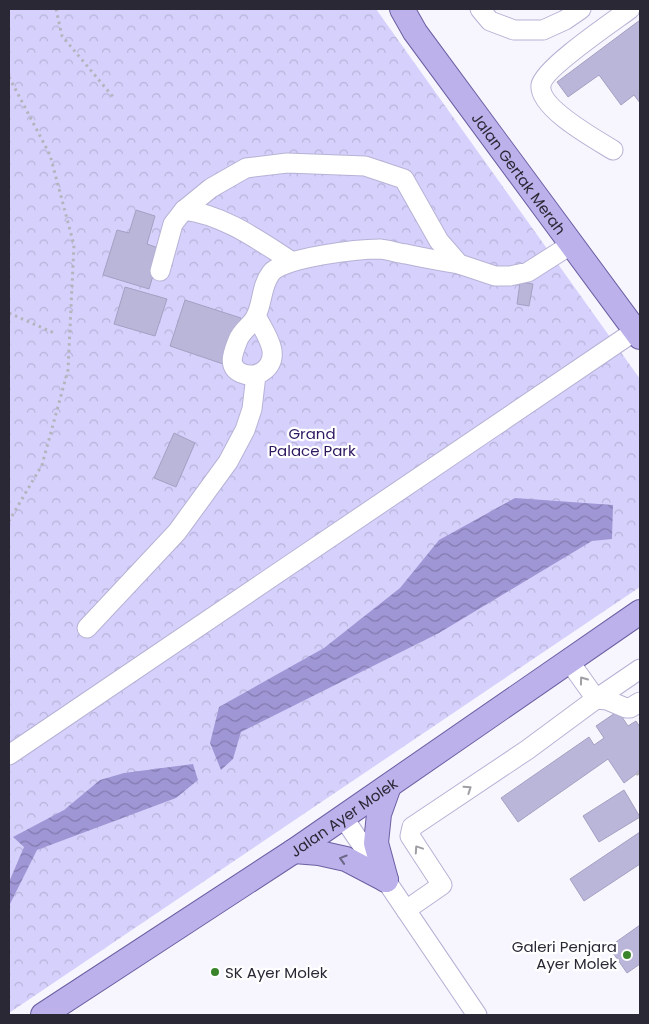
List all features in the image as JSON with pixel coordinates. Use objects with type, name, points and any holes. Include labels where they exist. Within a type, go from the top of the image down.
[{"type":"main road","name":"Jalan Gertak Merah","points":[[402,9],[415,32],[638,334]]},
{"type":"main road","name":"Jalan Ayer Molek","points":[[43,1015],[294,851],[640,612]]},
{"type":"main road","points":[[386,880],[376,843],[379,814],[389,786]]},
{"type":"main road","points":[[294,851],[346,858],[386,880]]},
{"type":"street","points":[[480,9],[490,21],[514,30],[543,30],[565,20],[581,9]]},
{"type":"street","points":[[613,150],[562,118],[543,94],[541,86],[546,76],[582,44],[630,9]]},
{"type":"street","points":[[160,271],[173,224],[184,210],[211,188],[246,168],[287,163],[365,166],[404,179],[439,241],[458,264]]},
{"type":"street","points":[[184,210],[197,212],[245,232],[290,262]]},
{"type":"street","points":[[256,376],[242,373],[235,369],[232,364],[233,354],[240,335],[256,316],[262,290],[272,272],[290,262],[353,250],[382,249],[458,264],[495,276],[528,272],[572,244]]},
{"type":"street","points":[[87,628],[177,532],[228,462],[252,409],[256,376],[269,365],[272,358],[271,343],[256,316]]},
{"type":"street","points":[[9,755],[638,334]]},
{"type":"street","points":[[569,661],[596,699],[607,700],[626,708],[630,708],[640,702]]},
{"type":"street","points":[[406,910],[442,885],[410,836],[412,826],[527,750],[640,669]]},
{"type":"street","points":[[343,817],[478,1015]]},
{"type":"path","points":[[56,9],[62,36],[114,98]]},
{"type":"path","points":[[9,77],[50,155],[74,245],[68,370],[42,465],[9,521]]},
{"type":"path","points":[[9,313],[54,333]]},
{"type":"path","points":[[637,773],[640,778]]},
{"type":"green space","name":"Grand Palace Park","points":[[9,9],[376,9],[640,379],[640,587],[9,1013]]},
{"type":"water","points":[[515,498],[613,505],[612,539],[592,541],[439,633],[241,732],[233,759],[221,770],[210,743],[219,707],[324,648],[400,588],[439,540]]},
{"type":"water","points":[[193,764],[198,780],[176,798],[37,850],[9,906],[9,882],[24,847],[13,837],[64,810],[100,780],[124,773]]},
{"type":"building","points":[[640,20],[640,103],[634,95],[621,105],[599,75],[568,97],[557,82]]},
{"type":"building","points":[[136,210],[155,216],[147,244],[161,249],[149,289],[103,275],[117,230],[129,233]]},
{"type":"building","points":[[520,282],[533,284],[529,306],[517,304]]},
{"type":"building","points":[[125,287],[167,299],[155,336],[114,324]]},
{"type":"building","points":[[185,300],[241,318],[226,365],[170,346]]},
{"type":"building","points":[[174,433],[195,443],[176,487],[154,478]]},
{"type":"building","points":[[618,711],[628,726],[636,721],[640,727],[640,771],[624,783],[608,759],[518,822],[501,798],[589,737],[594,745],[604,738],[596,726]]},
{"type":"building","points":[[624,790],[640,817],[599,842],[583,816]]},
{"type":"building","points":[[640,832],[640,864],[584,901],[570,879]]},
{"type":"building","name":"Galeri Penjara Ayer Molek","points":[[640,925],[640,964],[627,973],[609,947]]},
{"type":"place","name":"Galeri Penjara Ayer Molek","points":[[627,955]]},
{"type":"place","name":"SK Ayer Molek","points":[[215,972]]}]
